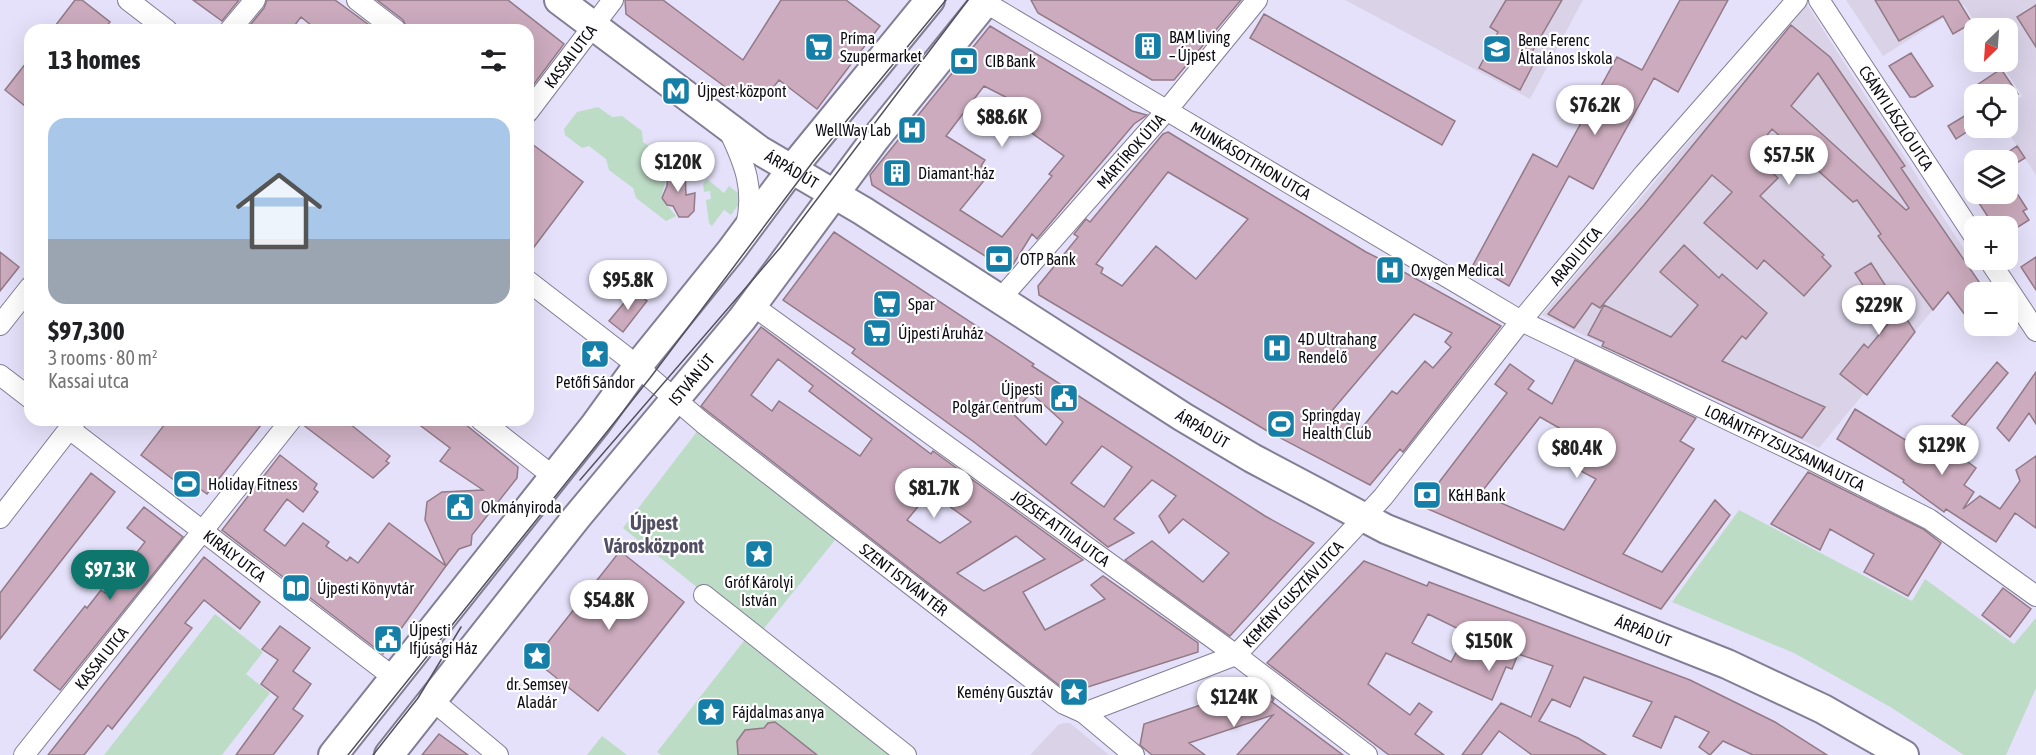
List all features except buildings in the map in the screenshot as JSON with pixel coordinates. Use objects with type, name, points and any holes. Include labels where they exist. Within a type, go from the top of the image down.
[{"type":"main road","name":"ÁRPÁD ÚT","points":[[559,0],[726,126],[791,170],[834,194],[1001,298],[1220,440],[1364,518],[1518,583],[1727,664],[1824,709],[1904,755]]},
{"type":"main road","points":[[333,755],[554,477],[637,367],[744,234],[791,170],[930,0]]},
{"type":"main road","name":"ISTVÁN ÚT","points":[[388,755],[576,518],[676,400],[752,305],[834,194],[984,1]]},
{"type":"street","points":[[128,0],[159,24]]},
{"type":"street","points":[[235,24],[255,0]]},
{"type":"street","points":[[357,0],[388,24]]},
{"type":"street","name":"KASSAI UTCA","points":[[534,104],[613,0]]},
{"type":"street","name":"MÁRTÍROK ÚTJA","points":[[1001,298],[1167,110],[1257,0]]},
{"type":"street","name":"ARADI UTCA","points":[[1364,518],[1521,321],[1644,174],[1797,0]]},
{"type":"street","name":"CSÁNYI LÁSZLÓ UTCA","points":[[1819,0],[1964,221]]},
{"type":"street","name":"MUNKÁSOTTHON UTCA","points":[[984,1],[1521,321]]},
{"type":"street","points":[[726,126],[740,154],[748,178],[750,205],[744,234]]},
{"type":"street","points":[[1996,270],[2036,331]]},
{"type":"street","name":"SZENT ISTVÁN TÉR","points":[[534,286],[844,534],[1064,704],[1084,713],[1134,755]]},
{"type":"street","points":[[0,326],[24,296]]},
{"type":"street","name":"JÓZSEF ATTILA UTCA","points":[[752,305],[1236,655],[1367,755]]},
{"type":"street","name":"LORÁNTFFY ZSUZSANNA UTCA","points":[[1521,321],[1797,452],[1929,519],[2036,596]]},
{"type":"street","points":[[0,375],[24,393]]},
{"type":"street","points":[[0,518],[67,426]]},
{"type":"street","name":"KIRÁLY UTCA","points":[[71,426],[393,677]]},
{"type":"street","name":"KASSAI UTCA","points":[[24,755],[286,426]]},
{"type":"street","points":[[489,426],[554,477]]},
{"type":"street","name":"KEMÉNY GUSZTÁV UTCA","points":[[1084,713],[1236,655],[1364,518]]},
{"type":"street","points":[[704,595],[906,755]]},
{"type":"street","points":[[432,700],[498,755]]},
{"type":"shaded area","name":"Bene Ferenc Általános Iskola","points":[[1345,0],[1583,0],[1530,99]]},
{"type":"shaded area","points":[[1846,0],[2036,0],[2036,175],[2012,138],[2018,138],[2018,99],[2022,96],[2018,90],[2018,84],[2014,84],[2006,72],[2018,72],[2018,18],[1972,18],[1964,5],[1883,56]]},
{"type":"shaded area","points":[[1806,3],[1964,250],[1965,270],[1819,448],[1542,315]]},
{"type":"shaded area","points":[[1070,723],[1109,755],[1030,755],[1058,725]]},
{"type":"green space","points":[[598,107],[612,117],[622,116],[642,131],[643,142],[656,151],[658,164],[668,172],[661,198],[676,216],[666,221],[636,198],[633,188],[609,170],[606,159],[589,146],[582,148],[565,135],[564,129],[577,112]]},
{"type":"green space","points":[[707,179],[724,193],[729,186],[738,193],[739,204],[731,215],[724,210],[712,226],[709,223],[706,200],[711,199],[710,191],[704,192],[703,184]]},
{"type":"green space","points":[[702,425],[839,535],[758,636],[623,528]]},
{"type":"green space","points":[[1739,510],[1912,601],[1925,579],[2014,644],[2036,618],[2036,688],[2006,755],[1964,755],[1892,708],[1794,653],[1672,602]]},
{"type":"green space","points":[[215,614],[263,652],[246,674],[270,693],[222,755],[104,755]]},
{"type":"green space","points":[[747,637],[895,755],[661,755],[657,752]]},
{"type":"green space","points":[[602,736],[627,755],[587,755]]},
{"type":"tram line","points":[[348,755],[650,378],[815,159],[946,0]]},
{"type":"tram line","points":[[580,480],[780,248],[968,0]]},
{"type":"tram line","points":[[373,755],[418,698],[461,627]]},
{"type":"place","name":"BAM living – Újpest","points":[[1148,46]]},
{"type":"place","name":"Príma Szupermarket","points":[[819,47]]},
{"type":"place","name":"Bene Ferenc Általános Iskola","points":[[1497,49]]},
{"type":"place","name":"CIB Bank","points":[[964,61]]},
{"type":"place","name":"Újpest-központ","points":[[676,91]]},
{"type":"place","name":"WellWay Lab","points":[[912,130]]},
{"type":"place","name":"Diamant-ház","points":[[897,173]]},
{"type":"place","name":"OTP Bank","points":[[999,259]]},
{"type":"place","name":"Oxygen Medical","points":[[1390,270]]},
{"type":"place","name":"Spar","points":[[887,304]]},
{"type":"place","name":"Újpesti Áruház","points":[[877,333]]},
{"type":"place","name":"4D Ultrahang Rendelő","points":[[1277,348]]},
{"type":"place","name":"Petőfi Sándor","points":[[595,354]]},
{"type":"place","name":"Újpesti Polgár Centrum","points":[[1064,398]]},
{"type":"place","name":"Springday Health Club","points":[[1281,424]]},
{"type":"place","name":"Holiday Fitness","points":[[187,484]]},
{"type":"place","name":"K&H Bank","points":[[1427,495]]},
{"type":"place","name":"Okmányiroda","points":[[460,507]]},
{"type":"place","name":"Gróf Károlyi István","points":[[759,554]]},
{"type":"place","name":"Újpesti Könyvtár","points":[[296,588]]},
{"type":"place","name":"Újpesti Ifjúsági Ház","points":[[388,639]]},
{"type":"place","name":"dr. Semsey Aladár","points":[[537,656]]},
{"type":"place","name":"Kemény Gusztáv","points":[[1074,692]]},
{"type":"place","name":"Fájdalmas anya","points":[[711,712]]},
{"type":"district","name":"Újpest Városközpont","points":[[654,534]]}]
